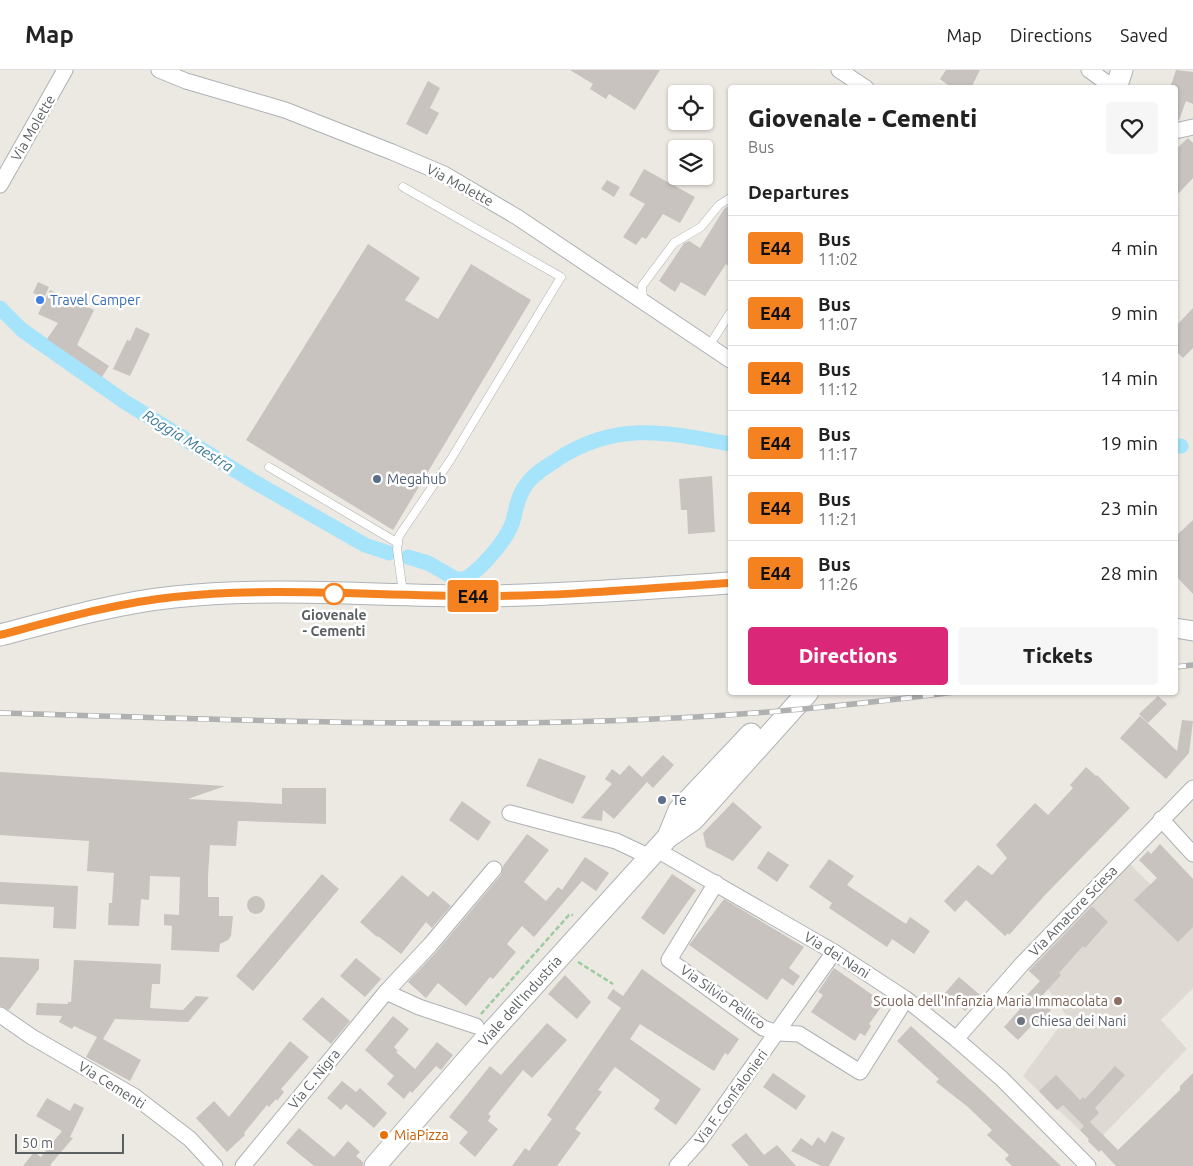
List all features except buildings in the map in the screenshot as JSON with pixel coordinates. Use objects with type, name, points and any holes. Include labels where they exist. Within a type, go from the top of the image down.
[{"type":"main road","points":[[1116,85],[1122,70]]},
{"type":"main road","points":[[0,634],[172,597],[241,592],[488,596],[571,594],[728,583]]},
{"type":"main road","name":"Viale dell'Industria","points":[[658,848],[679,810],[785,695]]},
{"type":"main road","name":"Viale dell'Industria","points":[[375,1166],[488,1036],[658,848],[693,820],[805,695]]},
{"type":"street","name":"Via Molette","points":[[0,185],[65,70]]},
{"type":"street","name":"Via Molette","points":[[159,70],[186,81],[285,110],[444,174],[517,217],[728,359]]},
{"type":"street","points":[[839,70],[862,85]]},
{"type":"street","points":[[1089,70],[1111,85]]},
{"type":"street","points":[[1178,131],[1193,127]]},
{"type":"street","points":[[1178,628],[1193,631]]},
{"type":"street","name":"Via Amatore Sciesa","points":[[956,1039],[1022,964],[1193,788]]},
{"type":"street","name":"Via dei Nani","points":[[510,814],[616,841],[658,848],[834,952],[906,999],[956,1039],[1002,1078],[1088,1166]]},
{"type":"street","points":[[1161,819],[1193,854]]},
{"type":"street","name":"Via C. Nigra","points":[[243,1166],[386,992],[430,945],[494,868]]},
{"type":"street","name":"Via Silvio Pellico","points":[[716,883],[669,960],[763,1028],[778,1033],[799,1034],[860,1072],[906,999]]},
{"type":"street","name":"Via F. Confalonieri","points":[[677,1166],[700,1140],[834,952]]},
{"type":"street","points":[[386,992],[419,1007],[476,1026]]},
{"type":"street","name":"Via Cementi","points":[[0,1015],[32,1037],[134,1096],[190,1139],[215,1166]]},
{"type":"lane","points":[[403,187],[561,277],[456,451],[399,536],[397,549],[404,595]]},
{"type":"lane","points":[[642,300],[642,286],[674,243],[701,227],[719,204],[728,199]]},
{"type":"lane","points":[[709,346],[728,316]]},
{"type":"lane","points":[[269,467],[398,543]]},
{"type":"path","points":[[576,962],[613,984]]},
{"type":"shaded area","name":"Scuola dell'Infanzia Maria Immacolata","points":[[1125,859],[1193,927],[1193,988],[1161,1020],[1187,1049],[1103,1135],[1110,1142],[1099,1152],[1088,1141],[1089,1139],[1023,1076],[1062,1023],[1068,1018],[1048,989],[1025,967]]},
{"type":"waterway","name":"Roggia Maestra","points":[[0,308],[22,330],[125,402],[251,480],[365,545],[389,553]]},
{"type":"waterway","name":"Roggia Maestra","points":[[408,557],[428,563],[456,579],[465,579],[486,561],[500,545],[513,521],[521,493],[532,477],[540,470],[579,447],[600,439],[621,434],[663,433],[728,444]]},
{"type":"railway","points":[[1178,667],[1193,665]]},
{"type":"railway","points":[[0,713],[327,722],[572,722],[767,712],[929,695]]},
{"type":"bus line","name":"E44","points":[[0,635],[172,597],[241,592],[488,596],[571,594],[728,583]]},
{"type":"place","name":"Travel Camper","points":[[40,300]]},
{"type":"place","name":"Megahub","points":[[377,479]]},
{"type":"place","name":"Giovenale - Cementi","points":[[334,594]]},
{"type":"place","name":"Te","points":[[662,800]]},
{"type":"place","name":"Scuola dell'Infanzia Maria Immacolata","points":[[1118,1001]]},
{"type":"place","name":"Chiesa dei Nani","points":[[1021,1021]]},
{"type":"place","name":"MiaPizza","points":[[384,1135]]}]
